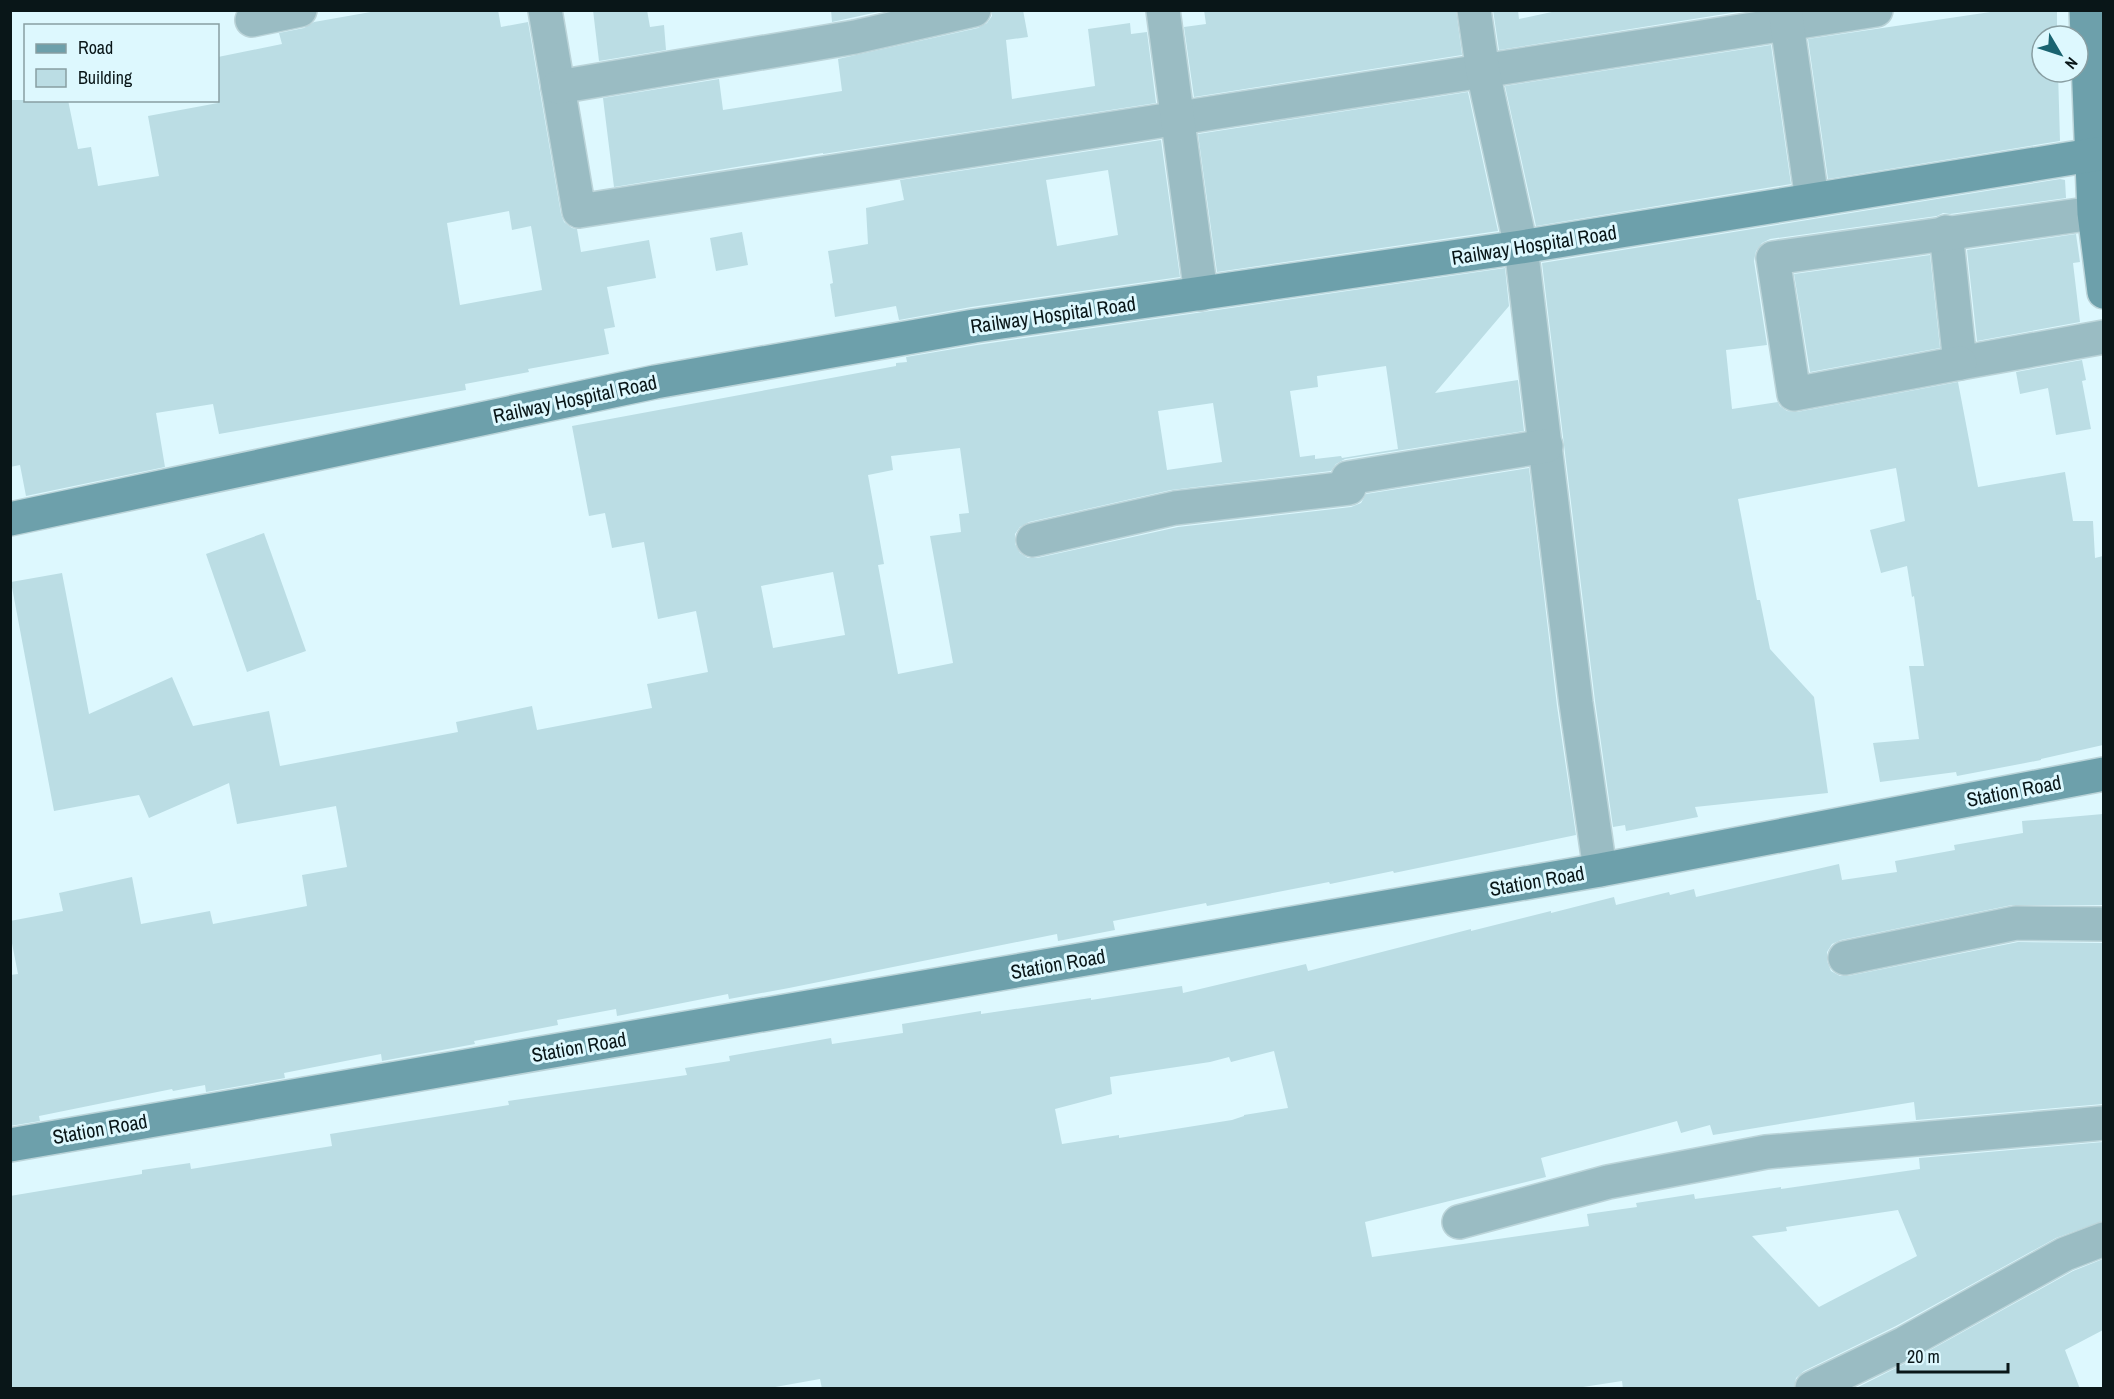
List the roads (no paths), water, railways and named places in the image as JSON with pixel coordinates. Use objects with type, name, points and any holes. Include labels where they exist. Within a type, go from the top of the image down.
[{"type":"street","points":[[252,20],[300,10]]},
{"type":"street","points":[[544,10],[579,211],[1483,72],[1786,17],[1876,10]]},
{"type":"street","points":[[558,87],[855,37],[974,10]]},
{"type":"street","points":[[1163,10],[1201,294]]},
{"type":"street","points":[[1474,10],[1483,72],[1521,247],[1576,703],[1600,870]]},
{"type":"street","points":[[2086,10],[2097,154],[2094,213],[2103,292]]},
{"type":"street","points":[[1786,17],[1812,200]]},
{"type":"street","name":"Railway Hospital Road","points":[[10,519],[655,381],[974,326],[1521,247],[2097,154]]},
{"type":"street","points":[[2094,213],[1773,258],[1794,393],[2103,337]]},
{"type":"street","points":[[1946,232],[1960,363]]},
{"type":"street","points":[[1033,540],[1175,508],[1349,488],[1348,478],[1546,446]]},
{"type":"street","name":"Station Road","points":[[10,1145],[1600,870],[2103,774]]},
{"type":"street","points":[[1845,958],[2016,922],[2103,924]]},
{"type":"street","points":[[1459,1222],[1608,1182],[1766,1152],[2103,1123]]},
{"type":"street","points":[[1812,1389],[1905,1343],[2065,1254],[2103,1239]]}]
